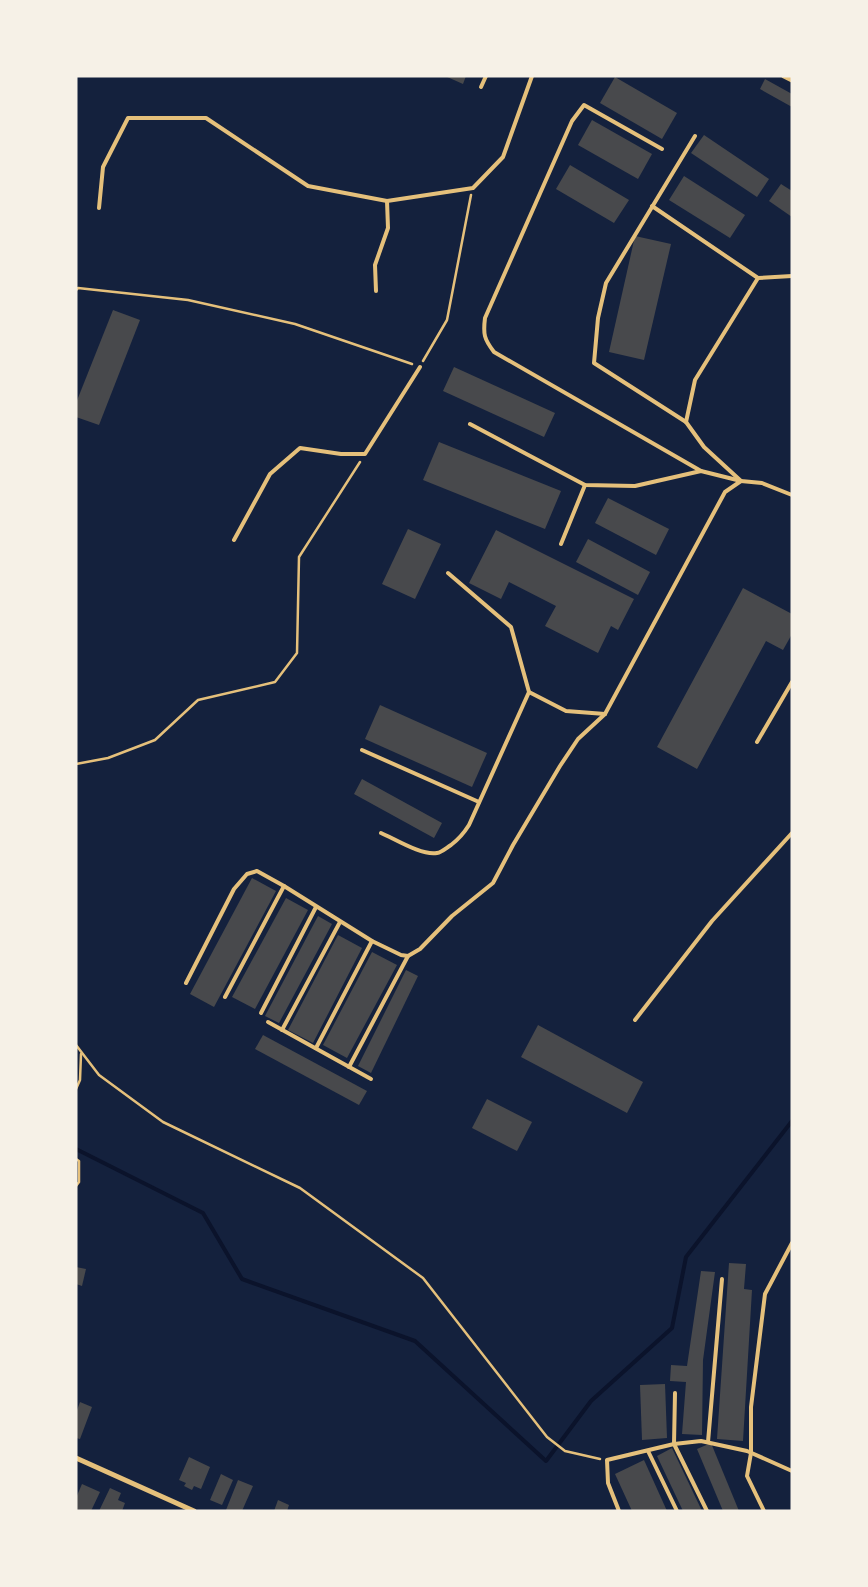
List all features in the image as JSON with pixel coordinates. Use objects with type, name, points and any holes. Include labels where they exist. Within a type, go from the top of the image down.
[{"type":"street","points":[[784,76],[792,80]]},
{"type":"street","points":[[76,1458],[194,1511]]},
{"type":"lane","points":[[481,87],[486,76]]},
{"type":"lane","points":[[100,208],[103,167],[128,118],[206,118],[308,186],[387,201],[473,188],[503,157],[532,76]]},
{"type":"lane","points":[[662,149],[584,105],[572,121],[485,318],[483,331],[486,341],[494,352],[701,470],[741,481],[762,483],[792,495]]},
{"type":"lane","points":[[695,136],[606,283],[598,318],[594,363],[686,422],[704,447],[741,481]]},
{"type":"lane","points":[[376,291],[375,265],[388,228],[387,201]]},
{"type":"lane","points":[[652,206],[758,278],[792,276]]},
{"type":"lane","points":[[686,422],[695,380],[758,278]]},
{"type":"lane","points":[[234,540],[270,474],[300,448],[341,454],[365,454],[420,367]]},
{"type":"lane","points":[[470,424],[585,484],[635,486],[701,470]]},
{"type":"lane","points":[[349,1067],[408,956],[420,949],[452,916],[493,882],[513,845],[578,739],[605,714],[725,492],[741,481]]},
{"type":"lane","points":[[561,544],[585,484]]},
{"type":"lane","points":[[381,833],[430,853],[438,853],[456,841],[464,833],[529,692],[511,627],[448,573]]},
{"type":"lane","points":[[757,742],[792,682]]},
{"type":"lane","points":[[529,692],[566,711],[605,714]]},
{"type":"lane","points":[[362,750],[479,802]]},
{"type":"lane","points":[[635,1020],[712,921],[792,833]]},
{"type":"lane","points":[[186,983],[234,889],[247,874],[256,871],[284,886],[372,941],[401,955],[408,956]]},
{"type":"lane","points":[[225,997],[284,886]]},
{"type":"lane","points":[[261,1012],[316,907]]},
{"type":"lane","points":[[282,1030],[340,922]]},
{"type":"lane","points":[[316,1048],[372,941]]},
{"type":"lane","points":[[268,1022],[371,1079]]},
{"type":"lane","points":[[764,1511],[747,1476],[752,1453],[751,1407],[765,1294],[792,1243]]},
{"type":"lane","points":[[708,1442],[722,1279]]},
{"type":"lane","points":[[675,1393],[674,1444],[707,1511]]},
{"type":"lane","points":[[619,1511],[608,1483],[607,1460],[674,1444],[708,1442],[752,1453],[792,1471]]},
{"type":"lane","points":[[648,1451],[677,1511]]},
{"type":"path","points":[[76,290],[78,288],[188,300],[295,324],[420,367],[447,320],[473,188]]},
{"type":"path","points":[[76,764],[108,758],[154,740],[198,700],[275,682],[297,653],[299,557],[365,454]]},
{"type":"path","points":[[76,1046],[99,1075],[163,1122],[300,1188],[423,1278],[547,1437],[565,1451],[607,1460]]},
{"type":"path","points":[[76,1089],[80,1080],[81,1052]]},
{"type":"path","points":[[76,1160],[79,1162],[79,1182],[76,1186]]},
{"type":"building","points":[[445,76],[466,76],[463,84]]},
{"type":"building","points":[[615,77],[677,113],[662,139],[600,103]]},
{"type":"building","points":[[765,79],[792,94],[792,107],[760,89]]},
{"type":"building","points":[[592,120],[652,154],[638,179],[578,145]]},
{"type":"building","points":[[704,135],[769,179],[757,197],[691,153]]},
{"type":"building","points":[[570,165],[629,200],[614,223],[556,189]]},
{"type":"building","points":[[684,176],[745,215],[730,238],[669,200]]},
{"type":"building","points":[[781,184],[792,191],[792,217],[769,201]]},
{"type":"building","points":[[635,236],[671,244],[644,360],[609,352]]},
{"type":"building","points":[[113,310],[140,320],[99,425],[76,417],[76,403]]},
{"type":"building","points":[[454,367],[555,413],[544,437],[443,391]]},
{"type":"building","points":[[439,442],[561,491],[545,529],[423,480]]},
{"type":"building","points":[[608,498],[669,529],[656,555],[595,523]]},
{"type":"building","points":[[408,529],[441,544],[415,599],[382,584]]},
{"type":"building","points":[[496,530],[634,599],[618,630],[611,626],[598,653],[545,626],[556,606],[509,582],[501,599],[469,583]]},
{"type":"building","points":[[588,539],[650,572],[638,595],[576,562]]},
{"type":"building","points":[[743,588],[792,614],[792,634],[783,650],[766,641],[697,769],[657,747]]},
{"type":"building","points":[[380,705],[487,753],[472,787],[365,739]]},
{"type":"building","points":[[362,779],[442,823],[434,838],[354,794]]},
{"type":"building","points":[[252,878],[276,891],[214,1007],[190,994]]},
{"type":"building","points":[[286,898],[308,910],[255,1009],[232,997]]},
{"type":"building","points":[[318,916],[332,924],[279,1023],[265,1016]]},
{"type":"building","points":[[338,935],[362,948],[313,1043],[288,1030]]},
{"type":"building","points":[[372,952],[397,965],[347,1058],[323,1045]]},
{"type":"building","points":[[406,970],[418,976],[371,1073],[358,1066]]},
{"type":"building","points":[[538,1025],[643,1082],[627,1113],[521,1057]]},
{"type":"building","points":[[263,1035],[367,1091],[359,1105],[255,1049]]},
{"type":"building","points":[[487,1099],[532,1122],[517,1151],[472,1128]]},
{"type":"building","points":[[729,1263],[746,1264],[744,1289],[752,1290],[743,1441],[717,1439]]},
{"type":"building","points":[[76,1267],[86,1269],[82,1286],[76,1284]]},
{"type":"building","points":[[701,1271],[715,1272],[703,1360],[702,1435],[682,1434],[686,1382],[670,1381],[671,1365],[687,1366]]},
{"type":"building","points":[[665,1384],[667,1438],[642,1440],[640,1385]]},
{"type":"building","points":[[80,1402],[92,1407],[80,1439],[76,1438],[76,1413]]},
{"type":"building","points":[[711,1443],[739,1511],[723,1511],[697,1449]]},
{"type":"building","points":[[672,1448],[702,1511],[683,1511],[657,1456]]},
{"type":"building","points":[[189,1457],[210,1467],[201,1489],[194,1486],[192,1490],[184,1486],[186,1483],[179,1480]]},
{"type":"building","points":[[644,1460],[667,1511],[632,1511],[615,1474]]},
{"type":"building","points":[[221,1474],[233,1480],[222,1505],[210,1500]]},
{"type":"building","points":[[238,1480],[253,1486],[242,1511],[228,1511],[226,1510]]},
{"type":"building","points":[[82,1484],[100,1492],[91,1511],[76,1511],[76,1498]]},
{"type":"building","points":[[110,1488],[121,1493],[118,1500],[125,1503],[122,1511],[99,1511]]},
{"type":"building","points":[[278,1500],[289,1505],[287,1511],[274,1511]]},
{"type":"waterway","points":[[76,1149],[203,1213],[242,1279],[415,1341],[546,1461],[591,1401],[672,1328],[686,1257],[792,1121]]}]
